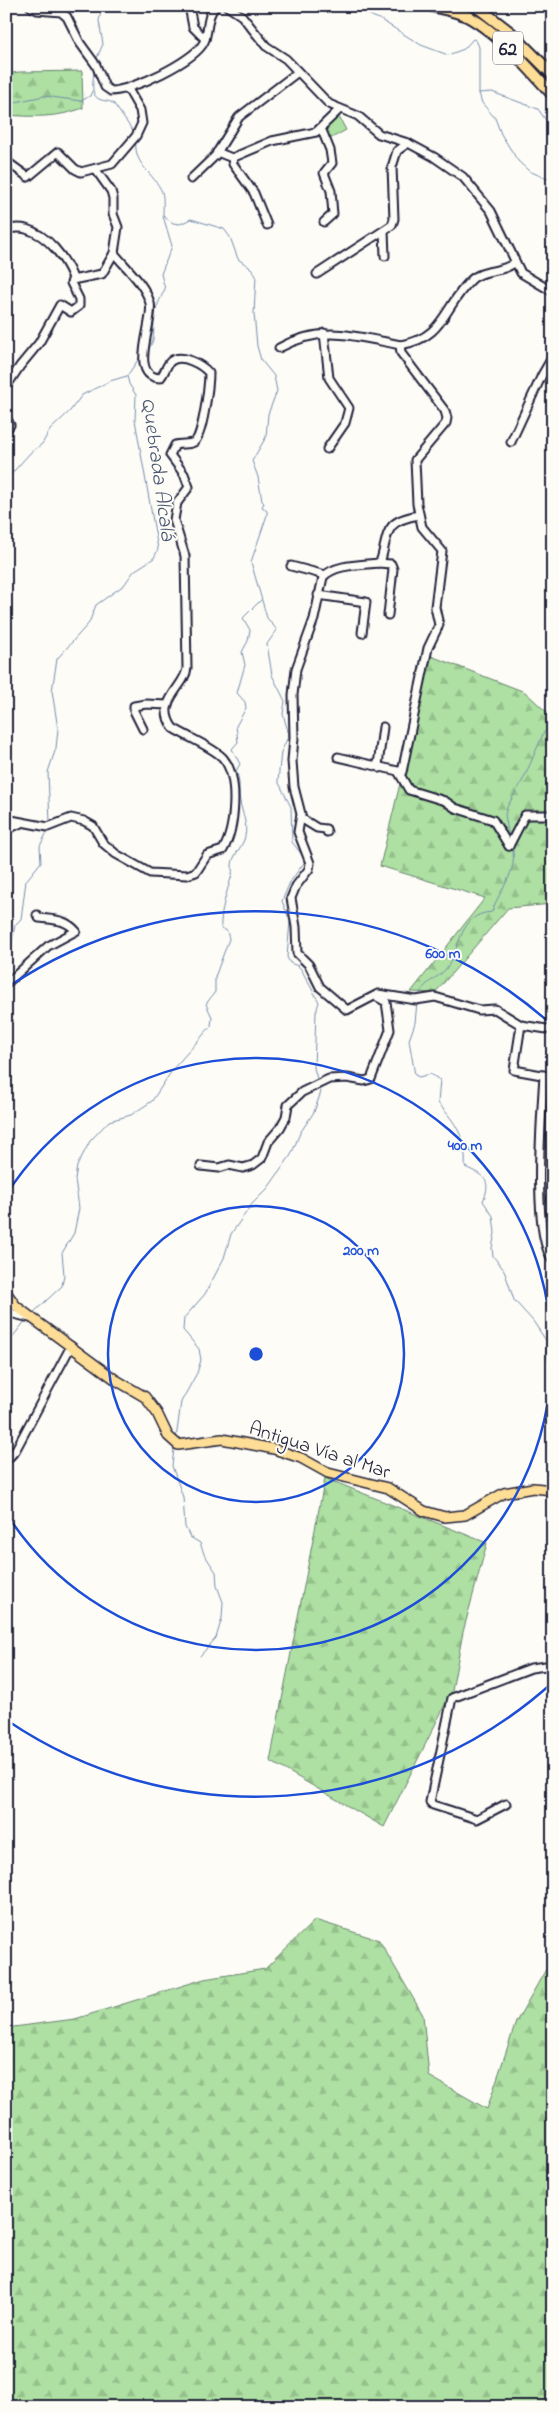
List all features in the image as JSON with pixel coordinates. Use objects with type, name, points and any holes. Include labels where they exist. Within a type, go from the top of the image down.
[{"type":"highway","name":"62","points":[[431,6],[455,12],[478,23],[514,54],[553,94]]},
{"type":"highway","name":"62","points":[[476,6],[511,33],[553,75]]},
{"type":"main road","name":"Antigua Vía al Mar","points":[[6,1292],[16,1306],[116,1380],[144,1397],[157,1413],[168,1436],[178,1445],[222,1439],[274,1449],[301,1458],[328,1473],[388,1488],[424,1511],[445,1517],[465,1515],[504,1493],[533,1488],[553,1490]]},
{"type":"street","points":[[30,6],[37,10],[54,10],[65,15],[95,64],[105,87],[111,91],[128,89],[163,74],[193,54],[206,40],[208,22],[216,6]]},
{"type":"street","points":[[188,6],[194,27],[206,40]]},
{"type":"street","points":[[227,6],[242,16],[266,46],[286,59],[329,104],[361,118],[379,134],[408,143],[434,157],[469,182],[494,217],[514,263],[523,276],[553,292]]},
{"type":"street","points":[[190,179],[218,152],[239,117],[298,72]]},
{"type":"street","points":[[6,161],[28,177],[58,152],[75,169],[81,172],[96,170],[112,164],[136,137],[140,129],[142,116],[128,89]]},
{"type":"street","points":[[218,152],[232,158],[272,141],[310,134],[321,128],[340,109]]},
{"type":"street","points":[[321,128],[332,163],[324,173],[331,191],[333,214],[324,222]]},
{"type":"street","points":[[317,274],[351,250],[391,228],[394,219],[392,167],[398,151],[408,143]]},
{"type":"street","points":[[232,158],[233,164],[254,193],[267,225]]},
{"type":"street","points":[[73,278],[102,274],[114,253],[118,227],[113,214],[113,198],[96,170]]},
{"type":"street","points":[[6,228],[24,228],[42,238],[64,257],[73,278]]},
{"type":"street","points":[[384,231],[385,256]]},
{"type":"street","points":[[6,819],[48,827],[71,818],[84,821],[93,826],[104,842],[116,854],[150,873],[181,875],[196,872],[204,857],[220,852],[225,847],[234,815],[234,794],[228,767],[223,758],[173,728],[170,722],[168,705],[177,685],[186,675],[187,668],[185,556],[174,520],[176,503],[189,487],[184,474],[170,455],[175,445],[192,443],[197,439],[204,412],[209,374],[203,368],[186,359],[179,358],[171,360],[160,378],[153,376],[144,366],[143,357],[151,310],[149,300],[141,286],[114,253]]},
{"type":"street","points":[[279,348],[292,341],[324,333],[400,345],[415,342],[430,334],[472,279],[503,270],[514,263]]},
{"type":"street","points":[[6,387],[39,343],[60,305],[73,312],[80,306],[79,299],[70,283],[73,278]]},
{"type":"street","points":[[324,333],[327,372],[330,382],[349,408],[345,423],[327,449]]},
{"type":"street","points":[[399,773],[403,771],[428,648],[439,625],[435,607],[442,551],[424,531],[419,515],[416,458],[446,423],[447,418],[445,411],[401,352],[400,345]]},
{"type":"street","points":[[511,442],[542,375],[553,356]]},
{"type":"street","points":[[6,417],[10,425],[6,430]]},
{"type":"street","points":[[378,564],[381,560],[391,526],[401,518],[419,515]]},
{"type":"street","points":[[388,614],[393,569],[391,564],[340,568],[325,575],[321,580],[314,619],[296,669],[293,695],[294,738],[292,762],[301,820],[298,832],[309,858],[310,867],[291,898],[296,927],[297,952],[309,965],[322,988],[345,1009],[350,1009],[371,996],[380,993],[416,1000],[435,998],[478,1010],[495,1009],[520,1025],[553,1030]]},
{"type":"street","points":[[291,566],[325,575]]},
{"type":"street","points":[[318,595],[366,602],[362,633]]},
{"type":"street","points":[[143,729],[134,711],[134,706],[146,704],[168,705]]},
{"type":"street","points":[[380,768],[378,765],[383,727]]},
{"type":"street","points":[[338,757],[399,773],[409,790],[445,801],[455,808],[493,820],[509,846],[525,815],[553,815]]},
{"type":"street","points":[[301,820],[316,828],[326,829],[327,832]]},
{"type":"street","points":[[6,830],[24,822]]},
{"type":"street","points":[[6,984],[48,946],[76,931],[69,923],[58,919],[39,918],[37,916]]},
{"type":"street","points":[[201,1166],[219,1168],[229,1165],[243,1168],[253,1166],[262,1158],[268,1142],[280,1128],[286,1117],[288,1105],[302,1092],[329,1079],[347,1078],[364,1081],[371,1079],[390,1028],[386,1002],[381,998],[371,996]]},
{"type":"street","points":[[520,1025],[514,1069],[553,1076]]},
{"type":"street","points":[[544,1075],[539,1154],[540,1194],[548,1253],[553,1260]]},
{"type":"street","points":[[6,1312],[32,1318]]},
{"type":"street","points":[[6,1461],[15,1451],[70,1346]]},
{"type":"street","points":[[506,1804],[477,1819],[432,1805],[430,1802],[452,1698],[531,1668],[553,1665]]},
{"type":"green space","points":[[82,71],[83,108],[64,114],[45,116],[6,115],[6,74]]},
{"type":"green space","points":[[338,115],[346,130],[328,140],[322,129]]},
{"type":"green space","points":[[431,656],[525,692],[550,715],[553,713],[553,904],[508,908],[435,993],[411,992],[485,898],[380,866]]},
{"type":"green space","points":[[325,1478],[487,1543],[463,1632],[452,1691],[384,1827],[270,1761]]},
{"type":"green space","points":[[315,1920],[379,1940],[423,2015],[429,2076],[487,2109],[516,2022],[553,1957],[553,2407],[6,2407],[6,2028],[75,2019],[204,1979],[265,1969]]},
{"type":"waterway","points":[[96,60],[103,44],[99,21],[102,6]]},
{"type":"waterway","points":[[350,6],[381,20],[421,45],[448,55],[464,49],[473,39],[476,40],[479,47],[479,93],[482,103],[495,118],[501,134],[518,161],[529,171],[550,180],[553,186]]},
{"type":"waterway","points":[[94,69],[93,90],[96,97],[114,104],[135,134]]},
{"type":"waterway","points":[[6,104],[44,96],[81,101],[90,96],[92,91]]},
{"type":"waterway","points":[[479,93],[492,92],[538,109],[548,123],[553,136]]},
{"type":"waterway","points":[[136,141],[136,149],[141,163],[162,192],[163,216],[173,223],[180,224],[191,219],[224,229],[230,237],[238,259],[252,269],[256,276],[254,313],[257,346],[261,360],[274,376],[277,391],[268,414],[266,437],[252,461],[264,503],[262,507],[267,511],[267,515],[251,562],[267,618],[277,630],[267,644],[272,675],[285,701],[283,714],[289,735],[281,752],[278,781],[291,807],[292,842],[306,860],[290,882],[282,901],[290,921],[287,957],[290,963],[301,969],[319,1002],[316,1012],[314,1068],[318,1082]]},
{"type":"waterway","points":[[147,351],[153,340],[155,312],[165,289],[161,274],[172,246],[163,216]]},
{"type":"waterway","points":[[553,235],[553,249]]},
{"type":"waterway","points":[[6,480],[30,453],[42,444],[50,430],[70,411],[82,395],[110,381],[127,376],[140,357]]},
{"type":"waterway","name":"Quebrada Alcalá","points":[[50,823],[48,772],[56,748],[58,729],[52,691],[57,659],[89,623],[96,605],[124,585],[134,571],[154,558],[158,549],[135,420],[136,395],[129,384],[127,376]]},
{"type":"waterway","points":[[33,1313],[62,1286],[64,1275],[62,1253],[74,1233],[79,1208],[75,1179],[77,1166],[90,1141],[109,1121],[131,1115],[152,1101],[173,1069],[211,1026],[212,1017],[206,1004],[215,992],[215,977],[229,939],[227,931],[221,928],[223,908],[232,875],[232,862],[243,842],[246,832],[236,771],[240,764],[232,749],[238,742],[236,726],[246,708],[245,702],[237,693],[245,665],[242,652],[248,641],[250,630],[243,618],[261,600]]},
{"type":"waterway","points":[[509,837],[505,815],[507,807],[524,778],[544,732],[553,729]]},
{"type":"waterway","name":"Quebrada Alcalá","points":[[6,951],[11,947],[15,925],[21,919],[26,881],[41,862],[40,846],[48,830]]},
{"type":"waterway","points":[[419,996],[424,987],[446,969],[467,925],[481,914],[492,912],[511,873],[513,864],[512,846]]},
{"type":"waterway","points":[[553,960],[553,966]]},
{"type":"waterway","points":[[417,1002],[415,1023],[409,1040],[415,1075],[419,1077],[430,1074],[440,1080],[438,1103],[459,1132],[464,1148],[465,1167],[478,1173],[487,1183],[483,1201],[493,1216],[495,1233],[492,1248],[493,1256],[504,1270],[514,1300],[533,1321],[547,1342],[546,1353],[553,1372]]},
{"type":"waterway","points":[[176,1439],[181,1402],[197,1373],[201,1360],[199,1349],[183,1330],[184,1318],[205,1294],[224,1258],[231,1234],[252,1204],[268,1188],[291,1155],[300,1133],[314,1112],[321,1092],[319,1088]]},
{"type":"waterway","points":[[6,1345],[26,1320]]},
{"type":"waterway","points":[[174,1448],[172,1466],[183,1497],[185,1527],[190,1537],[200,1543],[204,1554],[216,1572],[217,1586],[223,1602],[222,1618],[216,1638],[200,1656]]}]
